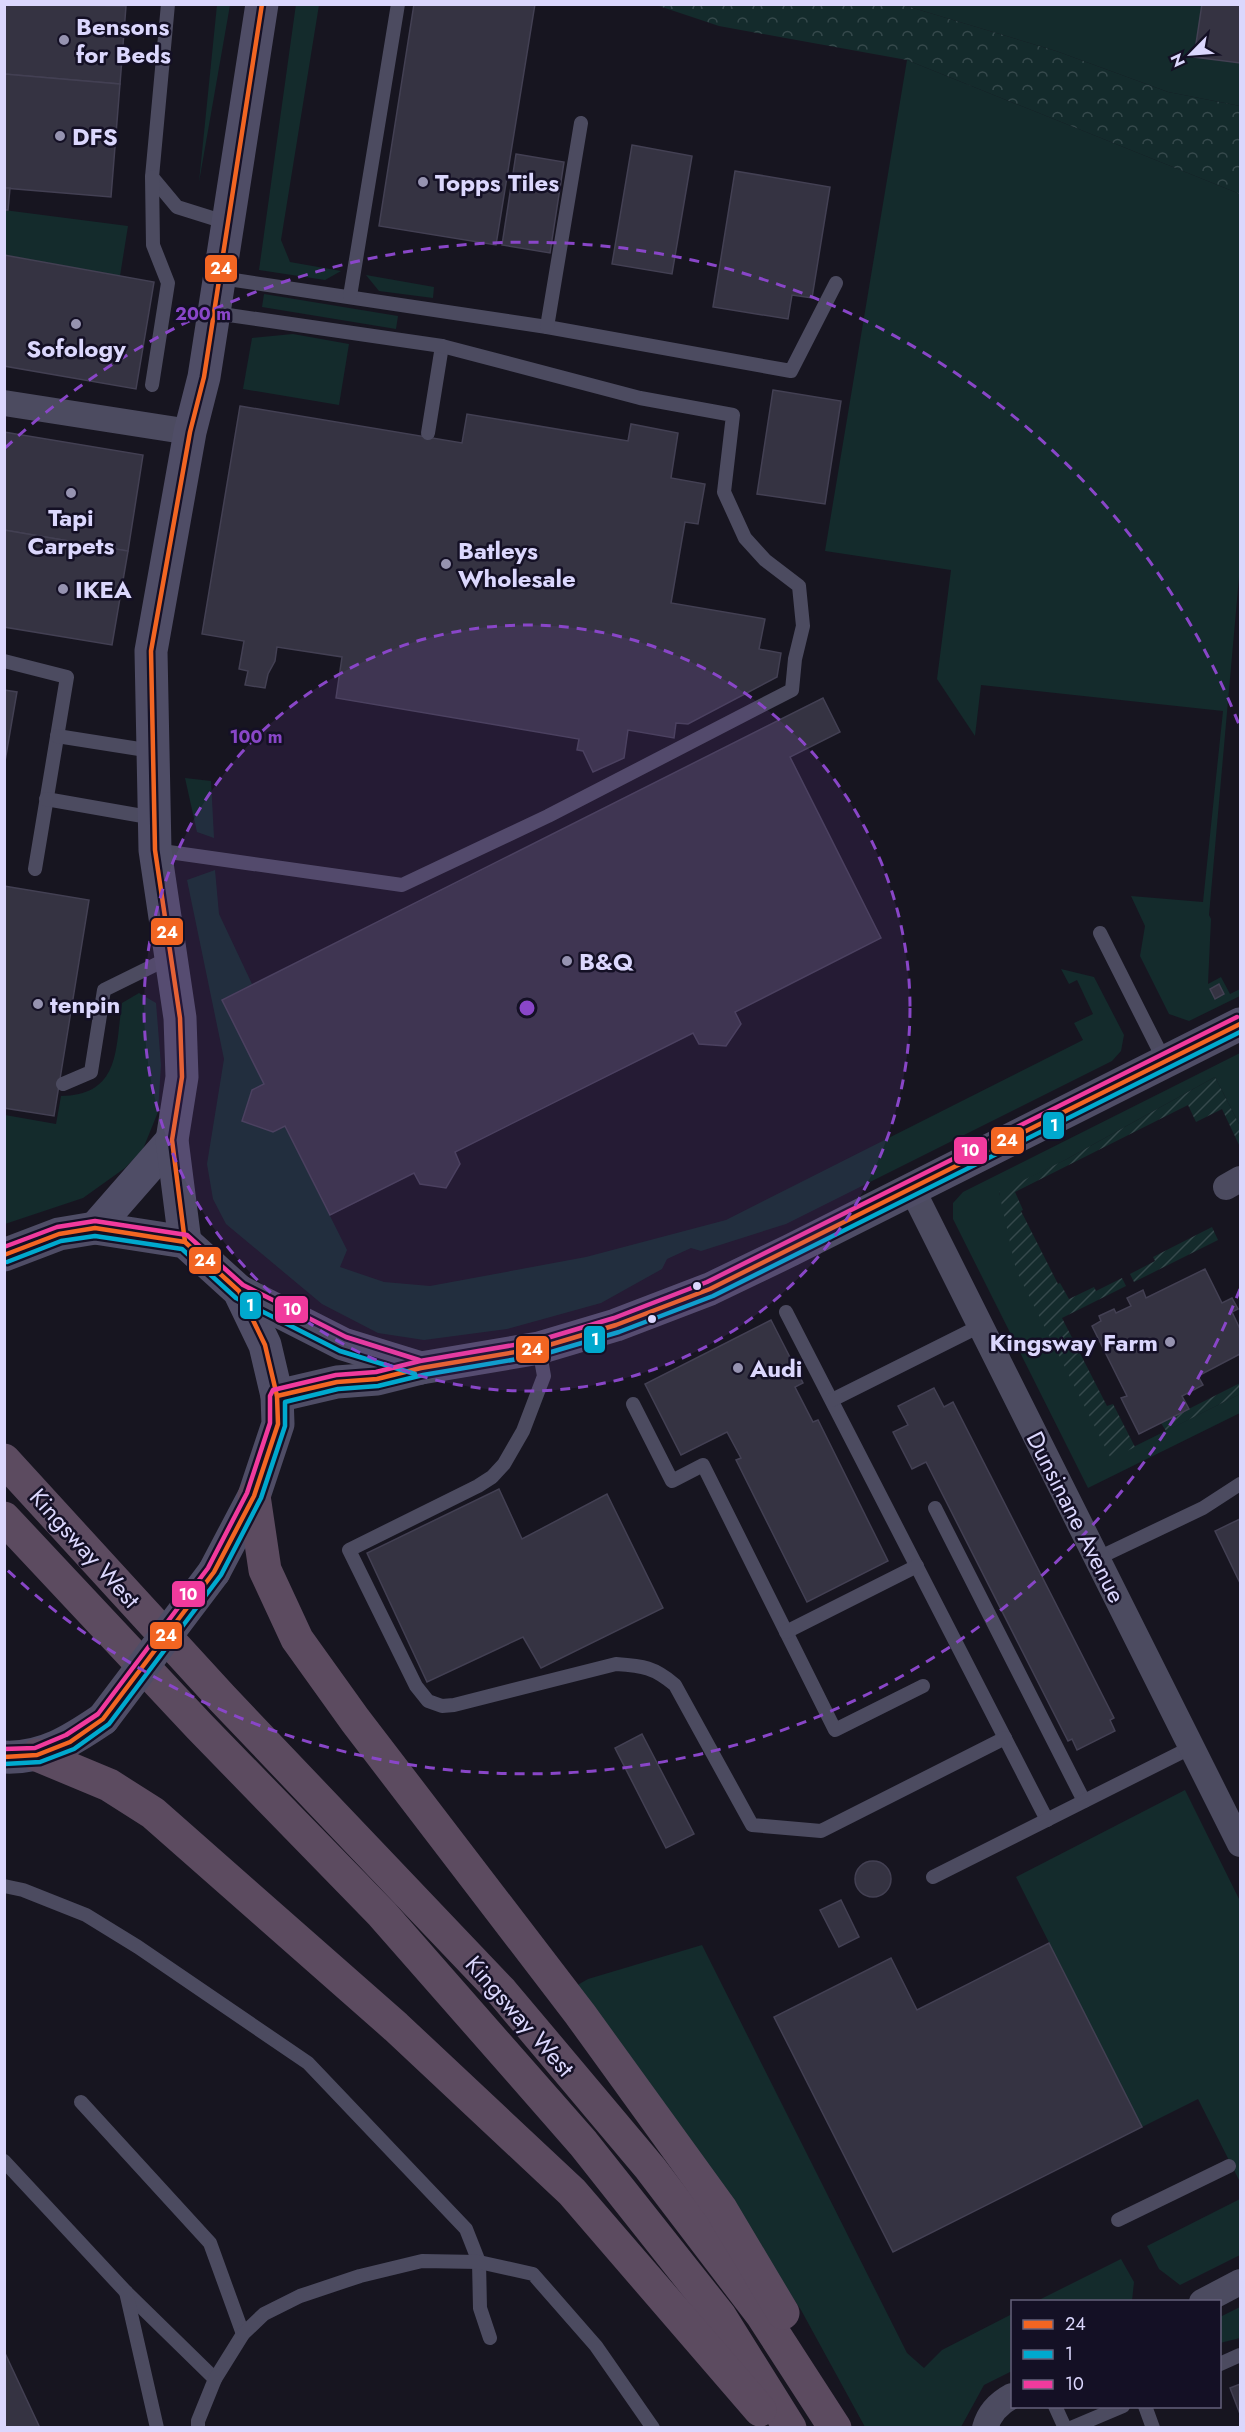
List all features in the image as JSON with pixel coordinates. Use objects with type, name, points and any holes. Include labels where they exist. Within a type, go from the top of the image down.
[{"type":"highway","name":"Kingsway West","points":[[4,1460],[222,1698],[502,1992],[650,2168],[762,2315],[835,2427]]},
{"type":"highway","points":[[254,1496],[265,1570],[297,1639],[355,1720],[580,2014],[721,2209],[818,2373],[844,2427]]},
{"type":"highway","name":"Kingsway West","points":[[4,1518],[200,1727],[382,1914],[583,2143],[720,2316],[789,2427]]},
{"type":"highway","points":[[37,1755],[109,1785],[153,1813],[396,2027],[572,2192],[774,2427]]},
{"type":"main road","points":[[185,1242],[172,1140],[182,1077],[180,1018],[155,850],[151,651],[190,432],[204,377],[221,278],[262,4]]},
{"type":"main road","points":[[277,1396],[337,1382],[377,1379],[420,1368],[539,1348],[616,1325],[710,1289],[1240,1024]]},
{"type":"main road","points":[[95,1228],[172,1140]]},
{"type":"main road","points":[[4,1255],[59,1234],[95,1228],[185,1242],[239,1291],[343,1344],[420,1368]]},
{"type":"main road","points":[[4,1757],[37,1755],[70,1742],[103,1719],[214,1572],[254,1496],[278,1424],[277,1396],[265,1345],[239,1291]]},
{"type":"street","points":[[4,404],[190,432]]},
{"type":"street","name":"Dunsinane Avenue","points":[[912,1189],[1240,1844]]},
{"type":"street","points":[[1204,2300],[1240,2282]]},
{"type":"street","points":[[985,2427],[988,2417],[1004,2400],[1011,2396]]},
{"type":"lane","points":[[152,385],[168,283],[153,244],[152,177],[168,4]]},
{"type":"lane","points":[[350,296],[398,4]]},
{"type":"lane","points":[[546,327],[581,123]]},
{"type":"lane","points":[[152,177],[177,207],[228,224]]},
{"type":"lane","points":[[221,278],[546,327],[791,371],[836,283]]},
{"type":"lane","points":[[155,850],[402,885],[548,816],[792,690],[795,659],[803,626],[799,586],[765,560],[745,538],[724,492],[733,415],[640,398],[442,346],[215,312]]},
{"type":"lane","points":[[428,433],[442,346]]},
{"type":"lane","points":[[4,661],[67,678],[35,869]]},
{"type":"lane","points":[[57,736],[152,752]]},
{"type":"lane","points":[[46,799],[154,818]]},
{"type":"lane","points":[[1100,933],[1165,1062]]},
{"type":"lane","points":[[63,1084],[91,1072],[104,990],[171,957]]},
{"type":"lane","points":[[786,1312],[1047,1820]]},
{"type":"lane","points":[[832,1400],[980,1326]]},
{"type":"lane","points":[[539,1348],[544,1376],[523,1431],[504,1464],[478,1486],[348,1550],[399,1655],[416,1686],[428,1701],[442,1706],[454,1706],[616,1664],[640,1666],[659,1672],[675,1685],[752,1825],[821,1831],[1005,1738]]},
{"type":"lane","points":[[633,1404],[672,1481],[703,1465],[836,1730],[923,1686]]},
{"type":"lane","points":[[1096,1559],[1203,1508],[1240,1484]]},
{"type":"lane","points":[[935,1508],[1084,1801]]},
{"type":"lane","points":[[786,1632],[917,1566]]},
{"type":"lane","points":[[933,1877],[1192,1747]]},
{"type":"lane","points":[[4,1886],[23,1890],[86,1915],[138,1947],[308,2063],[466,2229],[479,2262],[480,2308],[490,2338]]},
{"type":"lane","points":[[81,2102],[210,2243],[243,2334]]},
{"type":"lane","points":[[4,2161],[126,2292],[215,2379]]},
{"type":"lane","points":[[1118,2220],[1229,2166]]},
{"type":"lane","points":[[195,2425],[215,2379],[243,2334],[264,2314],[300,2296],[360,2276],[422,2260],[479,2262],[533,2274],[596,2346],[653,2427]]},
{"type":"lane","points":[[126,2292],[158,2427]]},
{"type":"lane","points":[[1221,2364],[1240,2355]]},
{"type":"lane","points":[[1056,2408],[1065,2427]]},
{"type":"lane","points":[[1071,2427],[1118,2408]]},
{"type":"lane","points":[[1146,2408],[1153,2427]]},
{"type":"green space","points":[[296,4],[319,5],[281,240],[290,262],[341,271],[325,280],[259,270]]},
{"type":"green space","points":[[217,5],[230,5],[199,182]]},
{"type":"green space","points":[[656,5],[903,5],[1056,51],[1168,92],[1240,106],[1240,194],[907,60],[719,26]]},
{"type":"green space","points":[[903,5],[1202,5],[1194,56],[1240,63],[1240,106],[1168,92],[1056,51]]},
{"type":"green space","points":[[907,60],[1240,194],[1240,566],[1209,915],[1211,919],[1208,984],[1221,977],[1230,994],[1240,989],[1240,996],[1189,1021],[1169,1014],[1140,956],[1145,926],[1131,896],[1203,902],[1223,711],[981,685],[975,736],[937,679],[951,570],[825,551]]},
{"type":"green space","points":[[4,210],[128,226],[120,276],[5,255]]},
{"type":"green space","points":[[366,275],[434,287],[433,298],[379,291]]},
{"type":"green space","points":[[264,294],[398,316],[396,329],[262,307]]},
{"type":"green space","points":[[293,334],[349,344],[339,405],[243,389],[252,338]]},
{"type":"green space","points":[[185,778],[211,781],[214,838],[197,832]]},
{"type":"green space","points":[[215,870],[219,914],[252,984],[222,1000],[264,1084],[252,1090],[242,1121],[273,1132],[285,1126],[347,1250],[340,1267],[384,1282],[430,1286],[586,1257],[726,1220],[1083,1040],[1074,1023],[1093,1014],[1077,980],[1069,984],[1061,969],[1094,977],[1124,1035],[1121,1051],[1112,1061],[786,1224],[701,1251],[691,1248],[667,1259],[662,1269],[601,1303],[507,1329],[424,1340],[378,1333],[322,1304],[226,1224],[213,1199],[207,1164],[224,1059],[187,880]]},
{"type":"green space","points":[[139,993],[156,1003],[161,1065],[158,1112],[143,1149],[125,1168],[83,1198],[5,1224],[5,1115],[56,1124],[61,1096],[81,1094],[95,1088],[105,1078],[115,1052],[122,1003]]},
{"type":"green space","points":[[1240,1053],[1240,1126],[1215,1077],[1067,1159],[999,1193],[1111,1458],[1240,1394],[1240,1413],[1088,1488],[953,1219],[953,1203],[963,1192]]},
{"type":"green space","points":[[1215,1077],[1240,1126],[1240,1147],[1222,1109],[1196,1122],[1188,1105],[1015,1192],[1023,1210],[1021,1211],[1058,1284],[1060,1283],[1069,1299],[1094,1287],[1096,1291],[1122,1278],[1126,1286],[1062,1318],[1107,1406],[1113,1404],[1135,1447],[1111,1459],[1016,1270],[999,1192],[1067,1159]]},
{"type":"green space","points":[[1212,1227],[1218,1240],[1134,1282],[1130,1274],[1155,1261],[1153,1257]]},
{"type":"green space","points":[[1240,1383],[1240,1394],[1166,1431],[1161,1423]]},
{"type":"green space","points":[[1185,1790],[1240,1901],[1240,2182],[1198,2099],[1142,2127],[1016,1877]]},
{"type":"green space","points":[[702,1945],[907,2353],[924,2368],[942,2350],[1011,2315],[1011,2372],[984,2385],[961,2427],[865,2427],[801,2310],[663,2104],[574,1987],[588,1979]]},
{"type":"green space","points":[[1240,2199],[1240,2255],[1180,2285],[1159,2269],[1147,2246]]},
{"type":"green space","points":[[1121,2259],[1134,2282],[1132,2300],[1039,2300]]},
{"type":"green space","points":[[1240,2307],[1240,2338],[1221,2343],[1221,2316]]},
{"type":"building","name":"Bensons for Beds","points":[[4,4],[126,6],[120,84],[4,74]]},
{"type":"building","points":[[414,4],[535,4],[496,245],[379,226]]},
{"type":"building","points":[[1202,4],[1240,4],[1240,63],[1194,57]]},
{"type":"building","name":"DFS","points":[[4,74],[120,84],[111,197],[4,188]]},
{"type":"building","points":[[632,145],[692,156],[672,274],[612,264]]},
{"type":"building","points":[[516,154],[564,162],[550,253],[502,245]]},
{"type":"building","points":[[735,171],[830,187],[812,298],[792,295],[788,319],[713,307]]},
{"type":"building","points":[[4,188],[10,188],[8,210],[4,210]]},
{"type":"building","name":"Sofology","points":[[4,255],[154,282],[136,389],[4,366]]},
{"type":"building","points":[[773,390],[841,401],[825,504],[757,494]]},
{"type":"building","name":"Batleys Wholesale","points":[[240,406],[462,443],[467,414],[628,441],[631,424],[678,433],[671,478],[705,484],[698,524],[685,522],[671,603],[765,619],[759,649],[781,653],[777,677],[688,724],[676,723],[674,738],[628,730],[624,758],[593,772],[583,751],[577,750],[579,739],[336,698],[342,657],[277,647],[275,661],[268,674],[265,688],[245,685],[248,671],[239,669],[244,641],[202,634]]},
{"type":"building","name":"Tapi Carpets","points":[[4,432],[143,455],[128,551],[4,530]]},
{"type":"building","name":"IKEA","points":[[4,530],[128,551],[112,645],[4,627]]},
{"type":"building","points":[[4,690],[17,692],[4,767]]},
{"type":"building","name":"B&Q","points":[[823,698],[840,732],[790,757],[881,938],[735,1012],[741,1024],[726,1046],[699,1044],[693,1033],[455,1152],[460,1164],[446,1188],[420,1184],[414,1173],[330,1215],[285,1126],[273,1132],[242,1121],[252,1090],[264,1084],[222,1000]]},
{"type":"building","name":"tenpin","points":[[4,886],[89,900],[54,1116],[4,1108]]},
{"type":"building","points":[[1219,984],[1224,994],[1215,999],[1210,989]]},
{"type":"building","name":"Kingsway Farm","points":[[1205,1269],[1222,1303],[1232,1298],[1238,1309],[1232,1312],[1240,1329],[1240,1354],[1198,1376],[1203,1385],[1182,1396],[1189,1409],[1139,1434],[1121,1398],[1127,1396],[1092,1326],[1101,1321],[1099,1316],[1114,1309],[1116,1313],[1131,1306],[1127,1298],[1143,1290],[1146,1298]]},
{"type":"building","points":[[771,1320],[803,1383],[795,1387],[813,1422],[818,1420],[888,1561],[807,1602],[736,1460],[741,1458],[727,1432],[681,1455],[645,1384]]},
{"type":"building","points":[[934,1388],[944,1407],[953,1402],[1114,1718],[1110,1720],[1115,1731],[1077,1750],[1072,1739],[1068,1741],[926,1462],[912,1469],[893,1432],[908,1425],[898,1406]]},
{"type":"building","points":[[499,1489],[522,1539],[607,1494],[663,1608],[541,1668],[523,1637],[427,1682],[367,1553]]},
{"type":"building","points":[[1240,1519],[1240,1583],[1215,1531]]},
{"type":"building","points":[[642,1734],[694,1834],[666,1848],[615,1748]]},
{"type":"building","points":[[873,1861],[886,1866],[891,1879],[886,1892],[873,1897],[860,1892],[855,1879],[860,1866]]},
{"type":"building","points":[[841,1900],[859,1937],[839,1947],[820,1910]]},
{"type":"building","points":[[1049,1943],[1142,2127],[893,2252],[774,2017],[891,1958],[917,2010]]},
{"type":"building","points":[[4,2351],[40,2428],[4,2428]]},
{"type":"building","points":[[1240,2384],[1240,2414],[1230,2388]]},
{"type":"transit line","name":"24","points":[[185,1242],[172,1140],[182,1077],[180,1018],[155,850],[151,651],[190,432],[204,377],[262,4]]},
{"type":"transit line","name":"10","points":[[4,1749],[35,1748],[66,1735],[98,1714],[208,1568],[247,1493],[270,1423],[270,1396],[273,1390],[336,1375],[376,1372],[420,1361],[537,1341],[614,1318],[707,1282],[1237,1017]]},
{"type":"transit line","name":"24","points":[[277,1396],[337,1382],[377,1379],[421,1368],[539,1348],[616,1325],[710,1289],[1240,1024]]},
{"type":"transit line","name":"1","points":[[4,1764],[40,1762],[74,1749],[109,1724],[221,1575],[261,1498],[285,1426],[285,1402],[338,1389],[378,1386],[423,1375],[541,1355],[619,1332],[713,1296],[1240,1032]]},
{"type":"transit line","name":"10","points":[[4,1247],[57,1227],[95,1221],[187,1235],[243,1285],[346,1337],[419,1360]]},
{"type":"transit line","name":"24","points":[[4,1255],[59,1234],[95,1228],[185,1242],[239,1291],[265,1345],[277,1396],[278,1424],[254,1496],[214,1572],[103,1719],[70,1742],[37,1755],[4,1757]]},
{"type":"transit line","name":"1","points":[[7,1262],[61,1241],[95,1236],[182,1249],[236,1298],[340,1351],[415,1374]]},
{"type":"place","name":"Bensons for Beds","points":[[64,40]]},
{"type":"place","name":"DFS","points":[[60,136]]},
{"type":"place","name":"Topps Tiles","points":[[423,182]]},
{"type":"place","name":"Sofology","points":[[76,324]]},
{"type":"place","name":"Tapi Carpets","points":[[71,493]]},
{"type":"place","name":"Batleys Wholesale","points":[[446,564]]},
{"type":"place","name":"IKEA","points":[[63,589]]},
{"type":"place","name":"B&Q","points":[[567,961]]},
{"type":"place","name":"tenpin","points":[[38,1004]]},
{"type":"place","name":"Kingsway Farm","points":[[1170,1342]]},
{"type":"place","name":"Audi","points":[[738,1368]]}]
